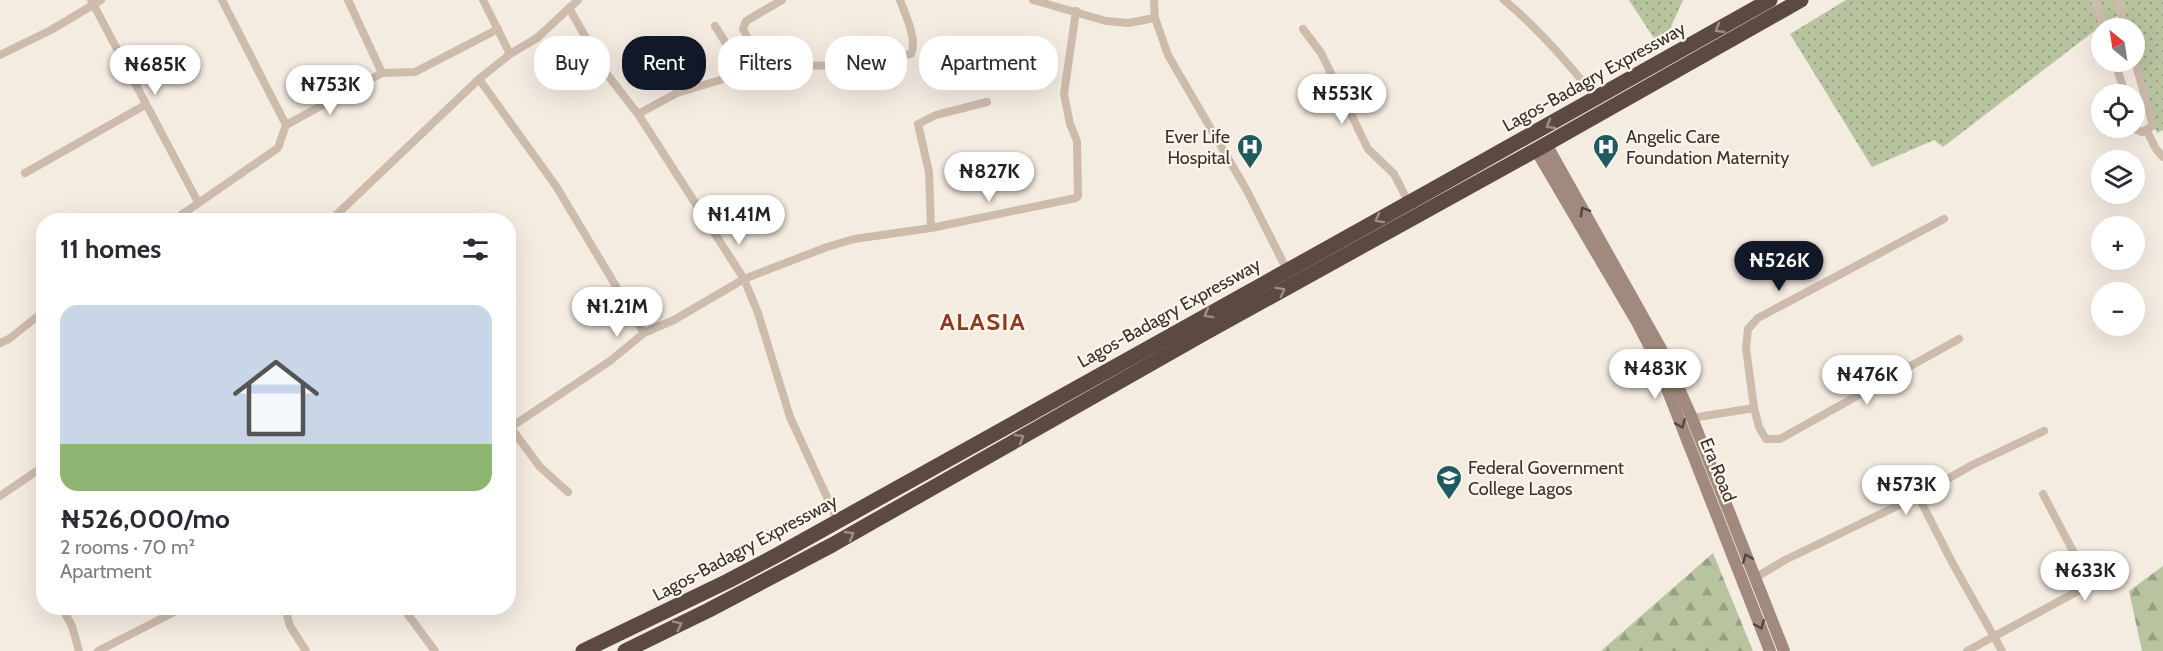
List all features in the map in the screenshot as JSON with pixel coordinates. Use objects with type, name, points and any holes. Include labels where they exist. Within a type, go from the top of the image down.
[{"type":"highway","name":"Lagos-Badagry Expressway","points":[[583,651],[728,581],[838,521],[1597,99],[1770,0]]},
{"type":"highway","name":"Lagos-Badagry Expressway","points":[[625,651],[832,545],[1176,349],[1801,0]]},
{"type":"main road","points":[[1541,147],[1646,319],[1692,418],[1784,651]]},
{"type":"main road","name":"Era Road","points":[[1541,147],[1653,353],[1770,651]]},
{"type":"street","points":[[222,0],[286,125]]},
{"type":"street","points":[[348,0],[382,73]]},
{"type":"street","points":[[483,0],[510,54]]},
{"type":"street","points":[[338,213],[479,80],[510,54],[537,38],[578,0]]},
{"type":"street","points":[[747,36],[743,24],[782,0]]},
{"type":"street","points":[[813,66],[840,65],[911,54],[913,49],[911,32],[900,0]]},
{"type":"street","points":[[1033,0],[1106,21],[1128,23],[1155,18]]},
{"type":"street","points":[[1154,0],[1155,18],[1168,54],[1246,189],[1287,270]]},
{"type":"street","points":[[1504,0],[1525,17],[1564,57],[1597,99]]},
{"type":"street","points":[[2095,0],[2101,18]]},
{"type":"street","points":[[2117,0],[2122,18]]},
{"type":"street","points":[[0,55],[51,30],[95,1],[145,105],[198,202]]},
{"type":"street","points":[[569,8],[606,73],[638,114],[744,279],[758,313],[790,417],[838,521]]},
{"type":"street","points":[[516,425],[610,361],[644,333],[674,320],[744,279],[854,239],[931,228],[1073,200],[1078,196],[1077,141],[1070,124],[1064,94],[1076,11]]},
{"type":"street","points":[[715,26],[721,36]]},
{"type":"street","points":[[185,213],[278,148],[286,125],[382,73],[415,72],[498,29]]},
{"type":"street","points":[[1303,29],[1321,53],[1368,149],[1394,174],[1409,203]]},
{"type":"street","points":[[2138,72],[2153,126],[2147,131],[2163,157]]},
{"type":"street","points":[[479,80],[556,186],[644,333]]},
{"type":"street","points":[[638,114],[677,93],[718,80]]},
{"type":"street","points":[[931,228],[929,172],[918,124],[936,115],[987,102]]},
{"type":"street","points":[[25,173],[145,105]]},
{"type":"street","points":[[1944,219],[1758,318],[1748,329],[1746,348],[1754,408],[1759,427],[1766,439],[1780,439],[1959,339]]},
{"type":"street","points":[[0,343],[9,339],[36,317]]},
{"type":"street","points":[[1692,418],[1754,408]]},
{"type":"street","points":[[1755,578],[1785,560],[1918,496],[1972,465],[2044,432]]},
{"type":"street","points":[[516,437],[540,467],[568,492]]},
{"type":"street","points":[[0,496],[36,473]]},
{"type":"street","points":[[1967,651],[2080,590],[2085,585],[2084,572],[2043,494]]},
{"type":"street","points":[[1918,496],[2002,651]]},
{"type":"street","points":[[66,615],[72,626],[79,651]]},
{"type":"street","points":[[98,651],[168,615]]},
{"type":"street","points":[[287,615],[290,626],[306,651]]},
{"type":"street","points":[[408,615],[435,651]]},
{"type":"green space","points":[[1629,0],[1683,0],[1661,49]]},
{"type":"green space","points":[[1846,0],[2163,0],[2163,130],[2157,133],[2145,92],[2145,84],[2143,84],[2139,72],[2145,72],[2145,18],[2122,18],[2121,14],[2115,18],[2091,18],[2091,34],[1943,147],[1934,140],[1872,167],[1790,34]]},
{"type":"green space","points":[[1713,553],[1753,651],[1601,651]]},
{"type":"green space","points":[[2163,566],[2163,651],[2142,651],[2129,591]]},
{"type":"place","name":"Ever Life Hospital","points":[[1250,170]]},
{"type":"place","name":"Angelic Care Foundation Maternity","points":[[1606,170]]},
{"type":"place","name":"Federal Government College Lagos","points":[[1449,501]]},
{"type":"district","name":"ALASIA","points":[[983,322]]}]
